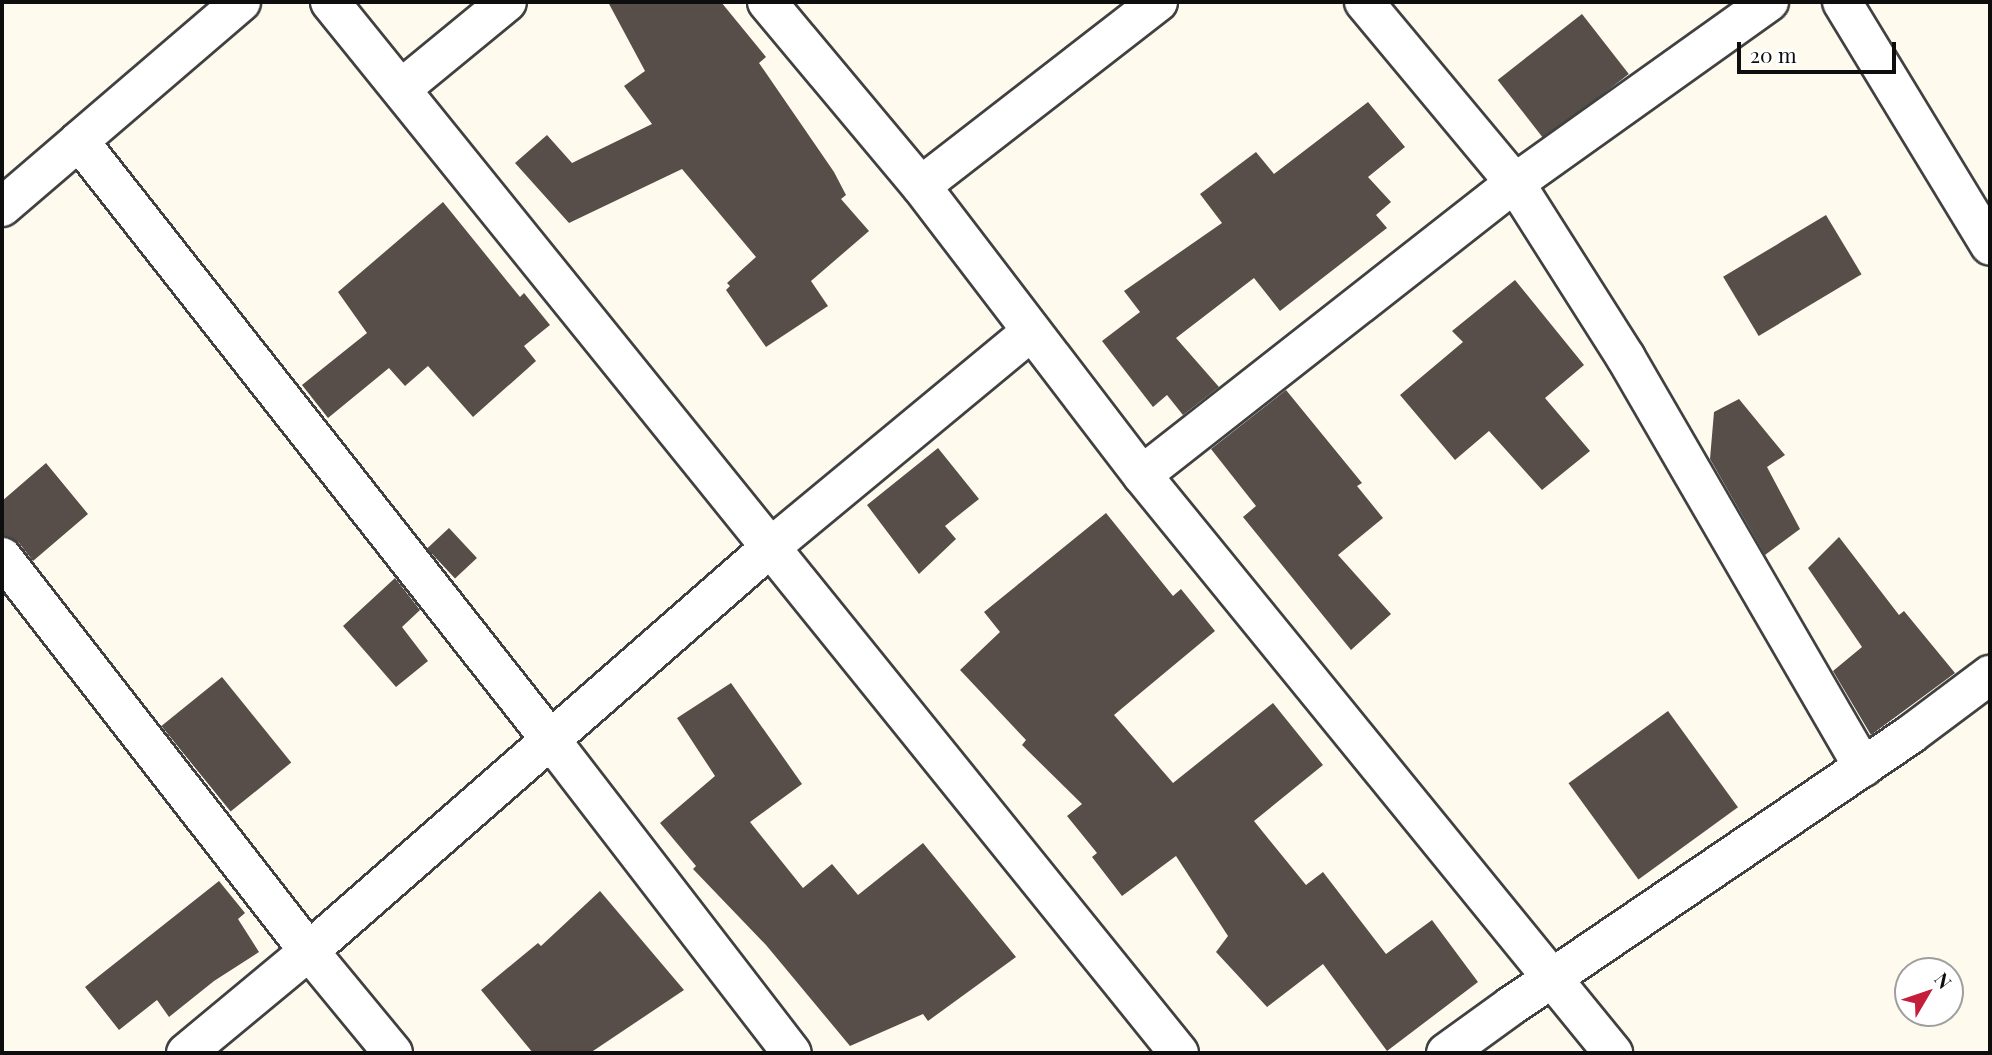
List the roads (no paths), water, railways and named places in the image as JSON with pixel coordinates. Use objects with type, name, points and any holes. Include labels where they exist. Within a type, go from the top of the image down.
[{"type":"street","points":[[2,207],[241,2]]},
{"type":"street","points":[[330,2],[1179,1053]]},
{"type":"street","points":[[401,89],[506,2]]},
{"type":"street","points":[[766,2],[921,186],[1142,475],[1613,1053]]},
{"type":"street","points":[[921,186],[1158,2]]},
{"type":"street","points":[[1364,2],[1515,183],[1626,358],[1863,767]]},
{"type":"street","points":[[1142,475],[1515,183],[1769,2]]},
{"type":"street","points":[[1851,5],[1990,245]]},
{"type":"street","points":[[79,141],[550,739],[792,1053]]},
{"type":"street","points":[[186,1053],[309,951],[772,546],[1031,332]]},
{"type":"street","points":[[2,557],[309,951],[393,1053]]},
{"type":"street","points":[[1447,1053],[1553,977],[1863,767],[1990,675]]}]
